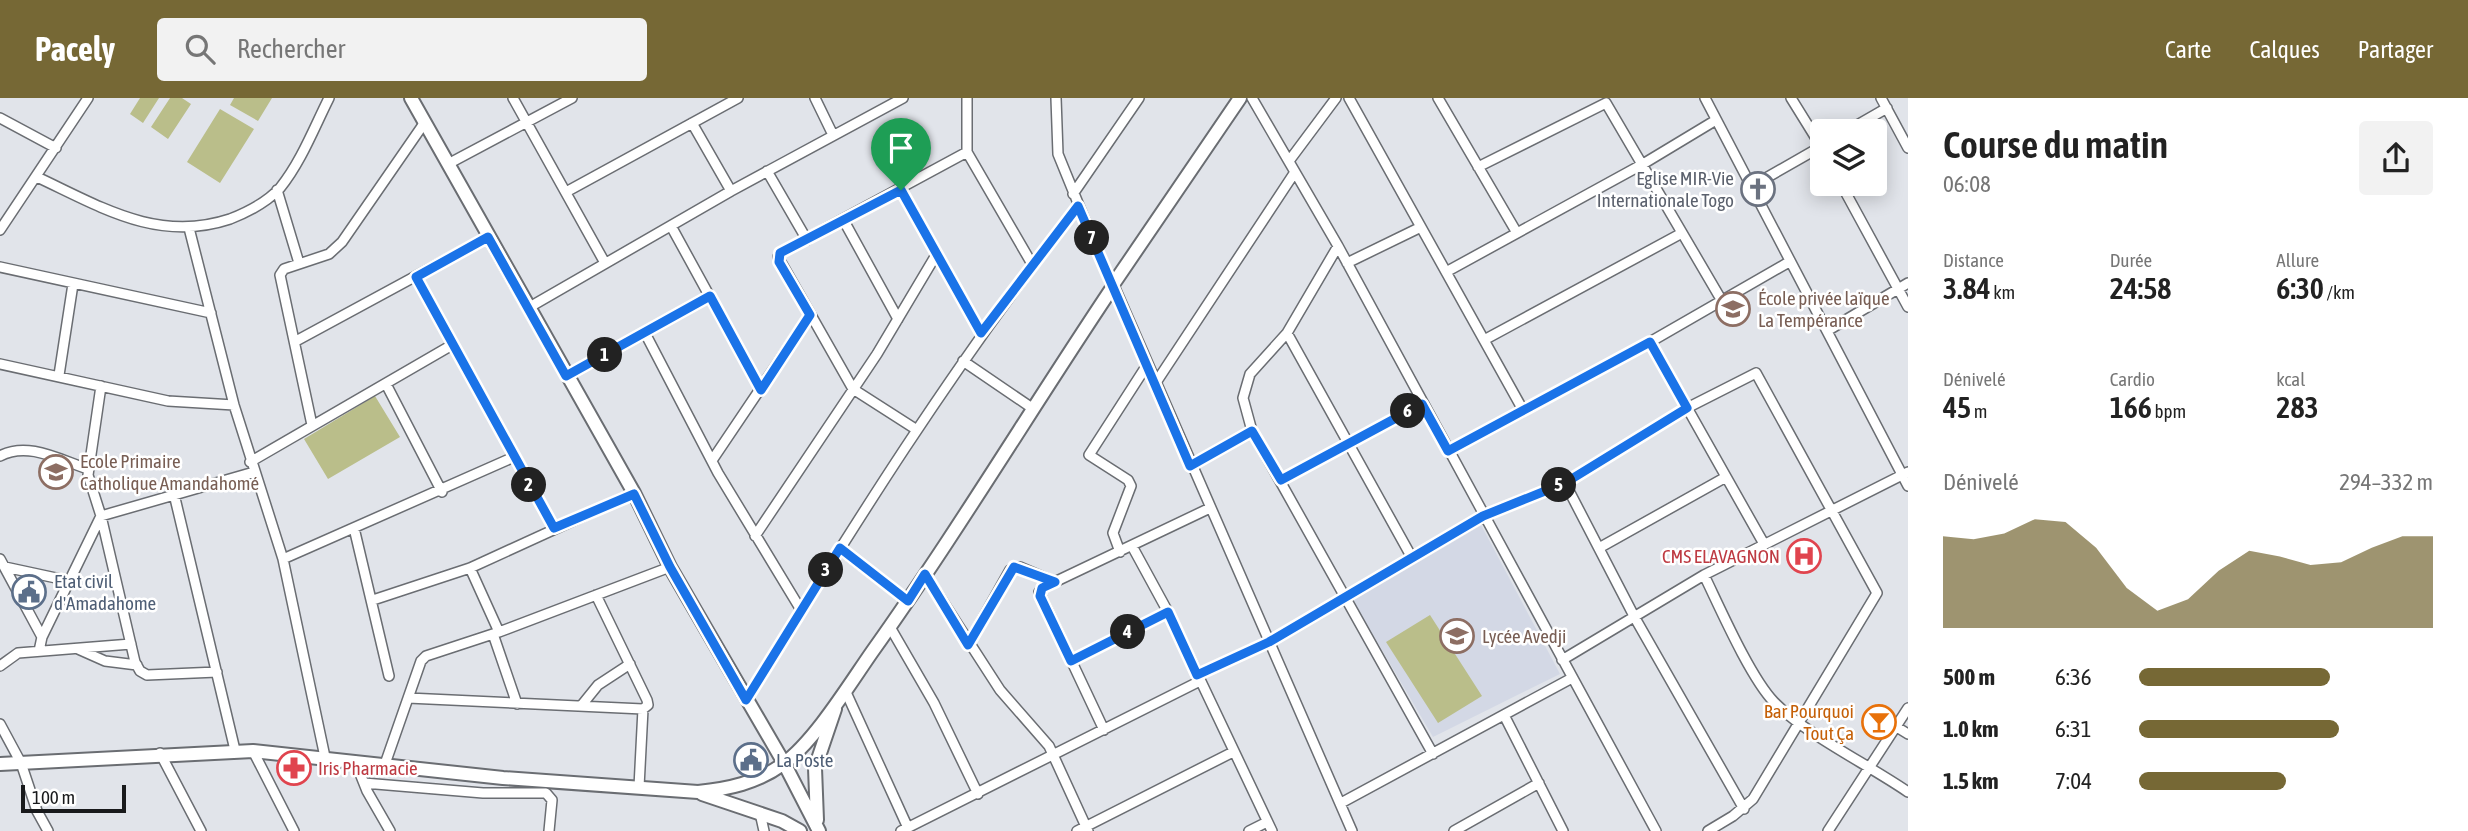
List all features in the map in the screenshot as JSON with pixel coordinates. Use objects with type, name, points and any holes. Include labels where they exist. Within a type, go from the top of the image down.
[{"type":"street","points":[[0,230],[88,98]]},
{"type":"street","points":[[37,177],[118,213],[172,229],[214,224],[243,214],[277,190],[306,145],[329,98]]},
{"type":"street","points":[[411,98],[634,494],[670,567],[784,764],[819,831]]},
{"type":"street","points":[[513,98],[605,264]]},
{"type":"street","points":[[448,164],[572,98]]},
{"type":"street","points":[[566,192],[738,98]]},
{"type":"street","points":[[815,98],[833,135]]},
{"type":"street","points":[[528,308],[731,191],[903,98]]},
{"type":"street","points":[[968,98],[967,152],[1032,264]]},
{"type":"street","points":[[1056,98],[1057,148],[1073,194],[1352,831]]},
{"type":"street","points":[[1073,194],[1139,98]]},
{"type":"street","points":[[698,792],[742,785],[784,764],[842,695],[908,601],[1032,408],[1240,98]]},
{"type":"street","points":[[1252,98],[1338,246],[1656,831]]},
{"type":"street","points":[[1289,161],[1336,98]]},
{"type":"street","points":[[1349,98],[1523,410]]},
{"type":"street","points":[[1438,98],[1517,233]]},
{"type":"street","points":[[1705,98],[1826,331],[1905,473],[1908,486]]},
{"type":"street","points":[[1791,98],[1810,129]]},
{"type":"street","points":[[1881,98],[1908,148]]},
{"type":"street","points":[[1478,167],[1605,102],[1722,301]]},
{"type":"street","points":[[1868,119],[1887,108]]},
{"type":"street","points":[[0,118],[56,148]]},
{"type":"street","points":[[1446,272],[1643,164],[1716,120]]},
{"type":"street","points":[[312,425],[280,275],[284,269],[299,262],[329,254],[342,242],[425,122]]},
{"type":"street","points":[[692,124],[731,191]]},
{"type":"street","points":[[916,430],[853,389],[778,257],[780,253],[844,221],[967,152]]},
{"type":"street","points":[[1752,186],[1810,153]]},
{"type":"street","points":[[767,171],[807,240]]},
{"type":"street","points":[[1155,384],[1295,172]]},
{"type":"street","points":[[277,190],[299,262]]},
{"type":"street","points":[[901,190],[981,333]]},
{"type":"street","points":[[1848,196],[1908,307]]},
{"type":"street","points":[[746,700],[840,548],[981,333],[1078,206]]},
{"type":"street","points":[[844,221],[898,319]]},
{"type":"street","points":[[671,226],[761,390]]},
{"type":"street","points":[[1347,263],[1421,227]]},
{"type":"street","points":[[190,228],[250,462],[283,559],[325,757]]},
{"type":"street","points":[[1484,340],[1682,233]]},
{"type":"street","points":[[296,341],[488,237]]},
{"type":"street","points":[[1338,246],[1287,333],[1250,374],[1245,386],[1244,408],[1252,431],[1433,754]]},
{"type":"street","points":[[755,536],[853,389],[936,255]]},
{"type":"street","points":[[1448,451],[1650,342],[1790,262]]},
{"type":"street","points":[[0,267],[211,313]]},
{"type":"street","points":[[416,277],[554,528]]},
{"type":"street","points":[[1826,331],[1908,283]]},
{"type":"street","points":[[60,375],[74,284]]},
{"type":"street","points":[[566,376],[710,296]]},
{"type":"street","points":[[713,459],[810,315]]},
{"type":"street","points":[[645,333],[670,386],[755,536],[801,610]]},
{"type":"street","points":[[1287,333],[1411,556]]},
{"type":"street","points":[[1650,342],[1764,544]]},
{"type":"street","points":[[250,462],[452,345]]},
{"type":"street","points":[[963,361],[1032,408]]},
{"type":"street","points":[[0,364],[60,375],[168,401],[234,405]]},
{"type":"street","points":[[1119,552],[1113,533],[1131,486],[1128,480],[1089,455],[1147,365]]},
{"type":"street","points":[[842,695],[904,830],[1054,757],[1269,642],[1483,516],[1565,483],[1687,408],[1757,374],[1877,593],[1744,809],[1707,831]]},
{"type":"street","points":[[386,384],[442,492]]},
{"type":"street","points":[[101,386],[88,469],[137,665],[147,675],[217,672]]},
{"type":"street","points":[[1281,480],[1422,404]]},
{"type":"street","points":[[1190,466],[1252,431]]},
{"type":"street","points":[[0,456],[20,449],[37,451],[88,469]]},
{"type":"street","points":[[283,559],[442,492],[514,457]]},
{"type":"street","points":[[39,651],[41,637],[101,516],[254,472]]},
{"type":"street","points":[[1562,660],[1704,575],[1905,473]]},
{"type":"street","points":[[1599,548],[1726,477]]},
{"type":"street","points":[[1565,483],[1635,618],[1744,809]]},
{"type":"street","points":[[174,494],[235,750]]},
{"type":"street","points":[[373,600],[470,568],[634,494]]},
{"type":"street","points":[[1104,730],[1040,596],[1042,588],[1210,508]]},
{"type":"street","points":[[354,528],[389,676]]},
{"type":"street","points":[[1132,546],[1168,612],[1270,826],[1250,831]]},
{"type":"street","points":[[840,548],[908,601]]},
{"type":"street","points":[[3,563],[70,581]]},
{"type":"street","points":[[3,563],[41,637]]},
{"type":"street","points":[[386,764],[421,661],[426,656],[496,633],[670,567]]},
{"type":"street","points":[[968,645],[1010,570],[1020,567],[1055,582]]},
{"type":"street","points":[[470,568],[496,633],[517,704]]},
{"type":"street","points":[[925,574],[968,645],[1000,690],[1049,746],[1084,830],[1233,752]]},
{"type":"street","points":[[1704,575],[1761,685],[1774,702],[1797,722],[1908,792]]},
{"type":"street","points":[[408,698],[643,709],[648,705],[647,700],[596,595]]},
{"type":"street","points":[[1071,661],[1168,612]]},
{"type":"street","points":[[890,627],[934,704],[978,794]]},
{"type":"street","points":[[0,666],[18,653],[131,644]]},
{"type":"street","points":[[76,648],[105,661],[137,665]]},
{"type":"street","points":[[581,706],[597,685],[629,664]]},
{"type":"street","points":[[1341,803],[1572,678]]},
{"type":"street","points":[[819,831],[815,768],[842,695]]},
{"type":"street","points":[[1828,831],[1908,708]]},
{"type":"street","points":[[639,787],[643,709]]},
{"type":"street","points":[[1504,715],[1563,831]]},
{"type":"street","points":[[0,724],[21,763],[37,811],[48,831]]},
{"type":"street","points":[[1895,726],[1908,734]]},
{"type":"street","points":[[0,764],[235,750],[325,757],[503,778],[698,792],[760,813],[800,831]]},
{"type":"street","points":[[253,751],[294,831]]},
{"type":"street","points":[[160,753],[201,831]]},
{"type":"street","points":[[355,761],[363,783],[390,831]]},
{"type":"street","points":[[363,783],[483,793],[546,793],[552,800],[549,831]]},
{"type":"street","points":[[1454,831],[1539,783]]},
{"type":"street","points":[[760,813],[764,831]]},
{"type":"shaded area","name":"Lycée Avedji","points":[[1480,523],[1560,674],[1433,737],[1352,599]]},
{"type":"green space","points":[[140,98],[159,98],[143,123],[130,114]]},
{"type":"green space","points":[[170,98],[182,98],[191,104],[168,139],[151,127]]},
{"type":"green space","points":[[234,98],[272,98],[258,121],[230,105]]},
{"type":"green space","points":[[220,109],[254,129],[220,183],[187,162]]},
{"type":"green space","points":[[375,396],[400,437],[328,479],[304,439]]},
{"type":"green space","points":[[1430,615],[1482,696],[1438,723],[1386,642]]},
{"type":"place","name":"Eglise MIR-Vie Internationale Togo","points":[[1758,189]]},
{"type":"place","name":"École privée laïque La Tempérance","points":[[1733,309]]},
{"type":"place","name":"Ecole Primaire Catholique Amandahomé","points":[[56,472]]},
{"type":"place","name":"CMS ELAVAGNON","points":[[1804,556]]},
{"type":"place","name":"Etat civil d'Amadahome","points":[[29,592]]},
{"type":"place","name":"Lycée Avedji","points":[[1457,636]]},
{"type":"place","name":"Bar Pourquoi Tout Ça","points":[[1879,722]]},
{"type":"place","name":"La Poste","points":[[751,760]]},
{"type":"place","name":"Iris Pharmacie","points":[[294,768]]},
{"type":"route","points":[[901,190],[981,333],[1078,206],[1110,287],[1115,288],[1190,466],[1252,431],[1281,480],[1422,404],[1448,451],[1650,342],[1687,408],[1565,483],[1483,516],[1269,642],[1197,675],[1168,612],[1071,661],[1040,596],[1042,588],[1055,582],[1014,567],[968,645],[925,574],[908,601],[840,548],[746,700],[670,567],[634,494],[554,528],[416,277],[488,237],[566,376],[710,296],[761,390],[810,315],[779,262],[780,253],[901,190]]}]
